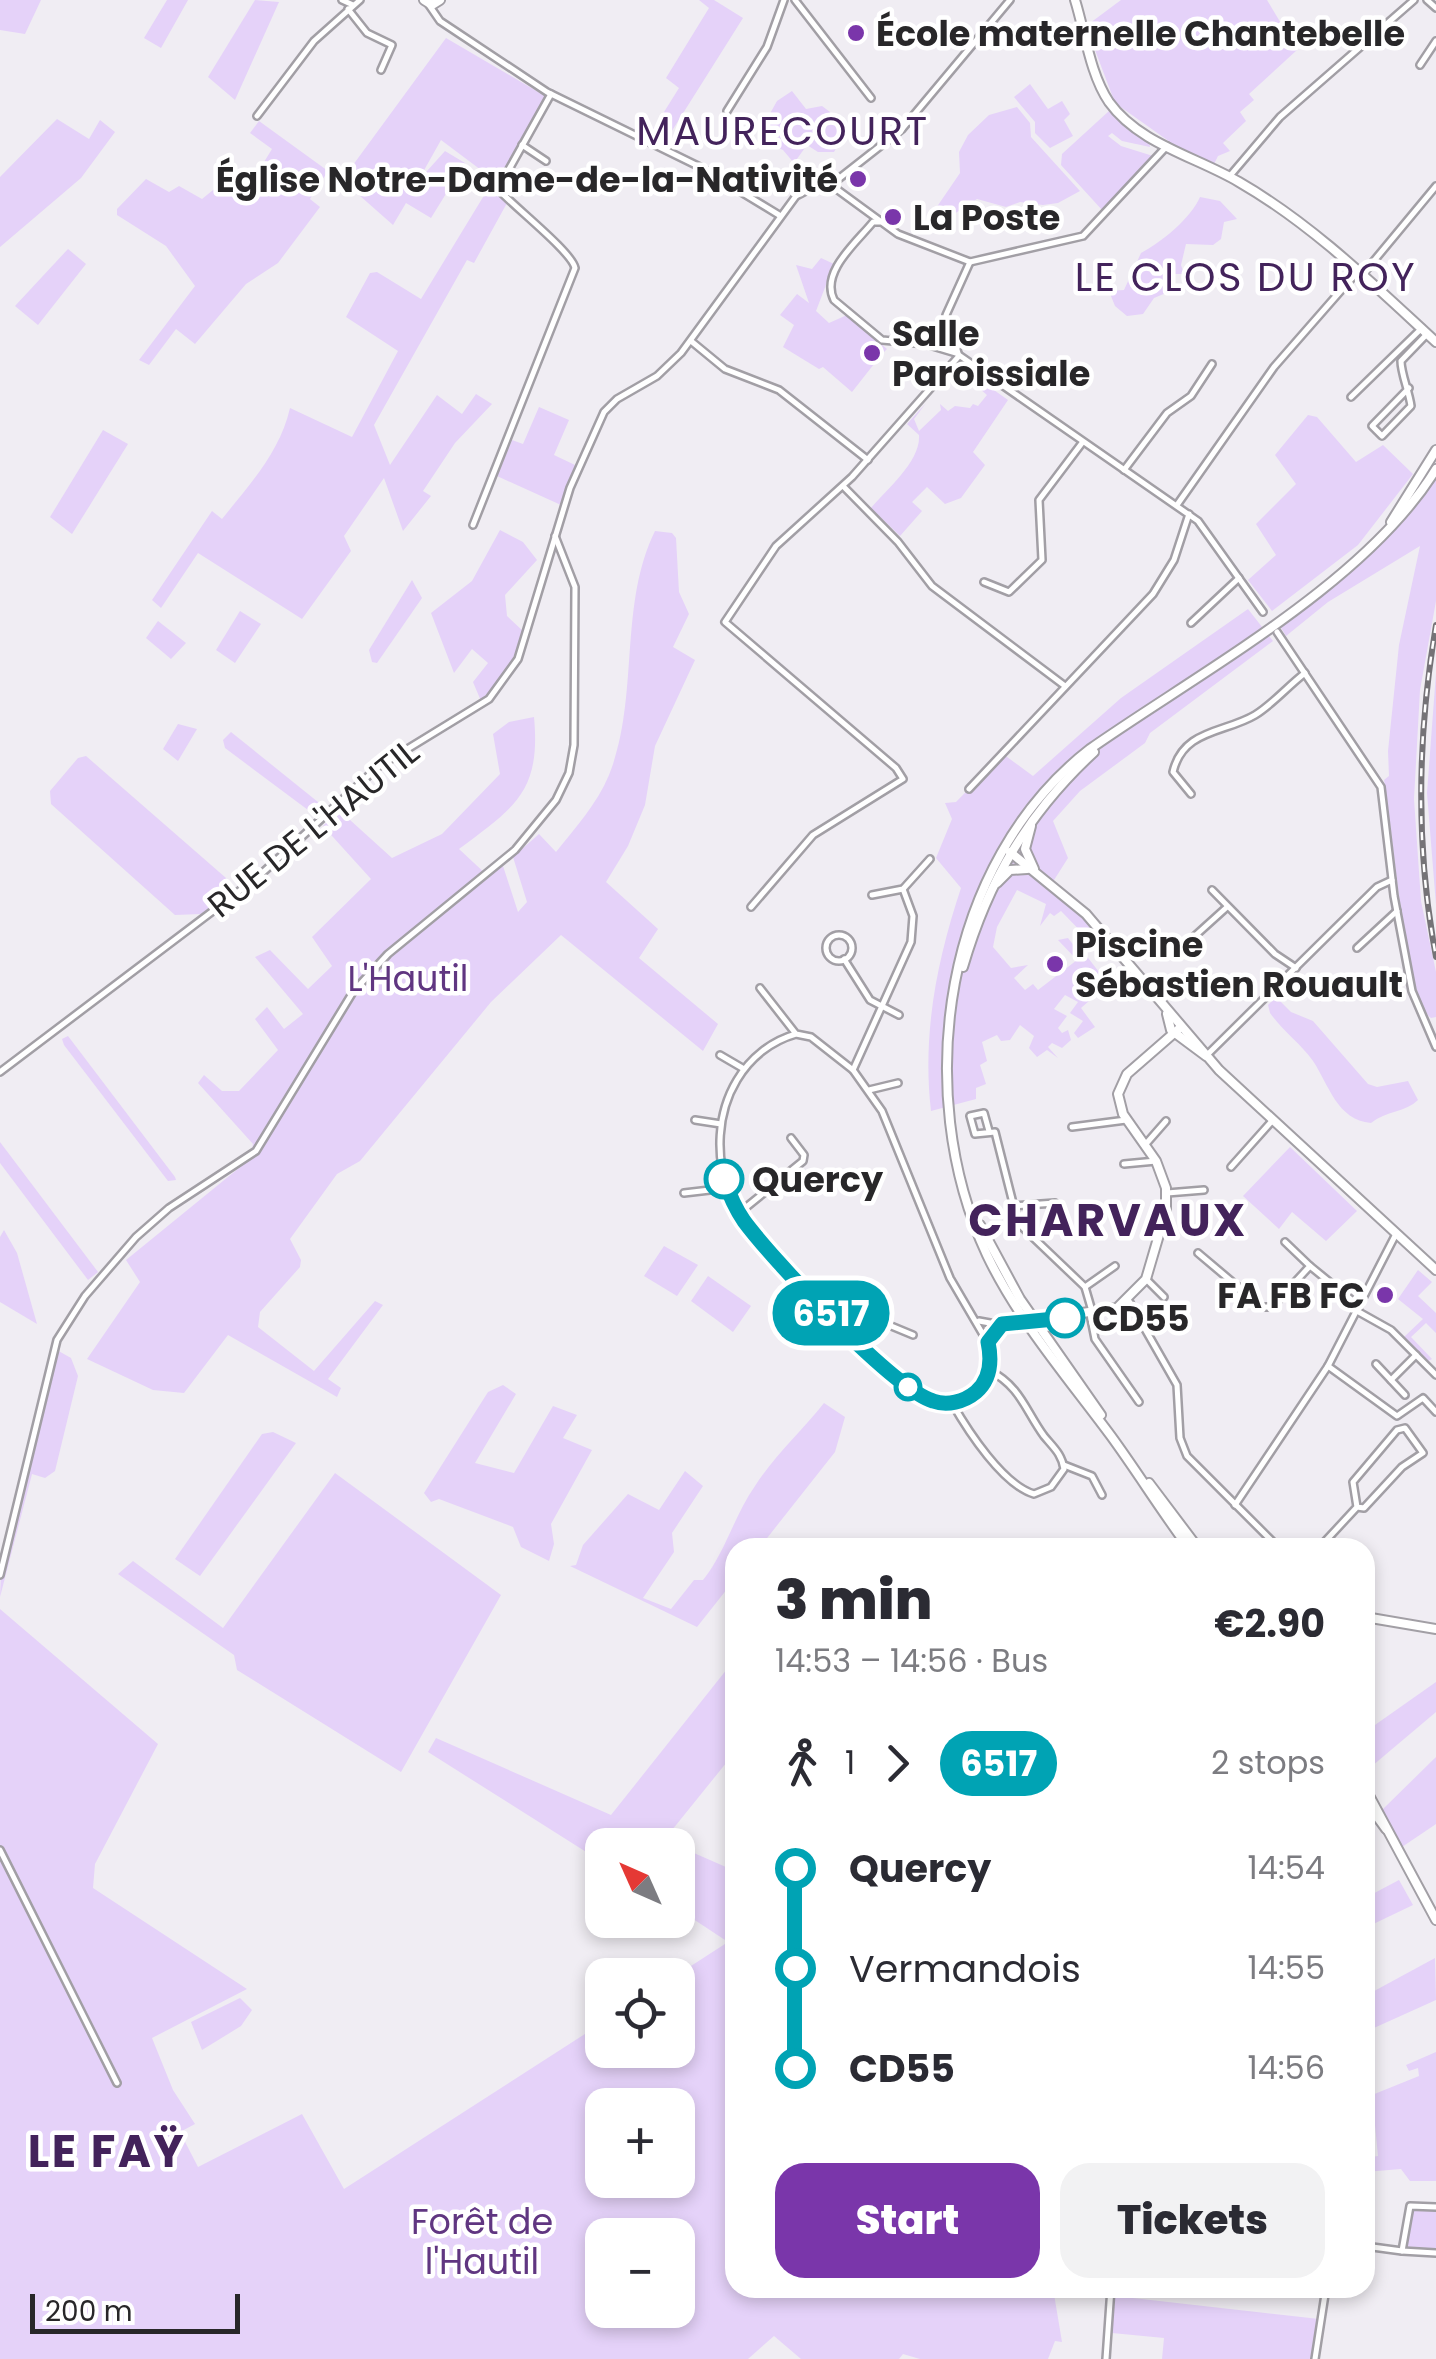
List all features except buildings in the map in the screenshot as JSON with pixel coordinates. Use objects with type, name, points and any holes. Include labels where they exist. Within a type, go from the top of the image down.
[{"type":"main road","points":[[412,0],[431,2]]},
{"type":"main road","points":[[1075,0],[1106,97],[1126,120],[1229,177],[1360,272],[1436,342]]},
{"type":"main road","points":[[1366,552],[1404,503],[1436,450]]},
{"type":"main road","points":[[1183,1538],[996,1272],[976,1226],[950,1108],[952,1010],[966,936],[983,888],[1008,839],[1043,792],[1077,759],[1366,552],[1401,517],[1436,470]]},
{"type":"main road","points":[[952,1010],[984,902],[1010,852],[1047,800],[1123,727]]},
{"type":"main road","points":[[1044,879],[1028,858],[1027,834],[1092,753]]},
{"type":"main road","points":[[1043,792],[1008,846],[1010,852],[1097,924],[1166,1012],[1174,1030],[1436,1270]]},
{"type":"main road","points":[[965,961],[1000,878],[1013,869],[1031,871]]},
{"type":"main road","points":[[1031,1321],[1092,1314],[1128,1301],[1146,1279],[1167,1193],[1156,1161],[1126,1120],[1118,1101],[1123,1080],[1174,1030]]},
{"type":"main road","points":[[968,1196],[1031,1321],[1191,1538]]},
{"type":"main road","points":[[1375,1619],[1436,1629]]},
{"type":"main road","points":[[1375,1806],[1436,1920]]},
{"type":"main road","points":[[1375,1814],[1400,1850]]},
{"type":"street","points":[[342,0],[367,33],[392,45],[381,70]]},
{"type":"street","points":[[257,116],[299,58],[360,0]]},
{"type":"street","points":[[727,112],[767,47],[784,0]]},
{"type":"street","points":[[795,0],[871,98]]},
{"type":"street","points":[[431,2],[440,21],[551,94],[771,207],[780,208],[796,196],[834,183],[902,130],[1010,0]]},
{"type":"street","points":[[1229,177],[1280,117],[1414,0]]},
{"type":"street","points":[[1427,0],[1436,8]]},
{"type":"street","points":[[1420,65],[1436,41]]},
{"type":"street","points":[[472,525],[575,268],[573,258],[498,189],[551,94]]},
{"type":"street","points":[[522,145],[546,161]]},
{"type":"street","points":[[834,183],[874,220],[938,253],[970,262],[1086,234],[1167,146]]},
{"type":"street","points":[[1177,505],[1274,367],[1436,186]]},
{"type":"street","name":"RUE DE L'HAUTIL","points":[[0,1072],[258,876],[378,766],[486,702],[518,660],[570,488],[607,408],[657,376],[691,341],[796,196]]},
{"type":"street","points":[[771,207],[779,218]]},
{"type":"street","points":[[874,220],[832,276],[832,298],[882,340],[930,345],[959,356],[1177,505],[1211,536],[1262,612]]},
{"type":"street","points":[[959,356],[946,315],[970,262]]},
{"type":"street","points":[[1408,388],[1372,426],[1382,436],[1411,406],[1408,388],[1401,361],[1424,331]]},
{"type":"street","points":[[1351,397],[1424,331]]},
{"type":"street","points":[[691,341],[725,369],[779,390],[868,460]]},
{"type":"street","points":[[751,907],[813,835],[903,779],[896,768],[725,622],[776,546],[843,486],[959,356]]},
{"type":"street","points":[[1124,470],[1167,413],[1192,396],[1212,364]]},
{"type":"street","points":[[984,582],[1010,592],[1042,560],[1045,552],[1037,523],[1039,500],[1082,443]]},
{"type":"street","points":[[843,486],[898,542],[932,586],[1065,686]]},
{"type":"street","points":[[969,790],[1153,594],[1174,560],[1189,514]]},
{"type":"street","points":[[0,1575],[58,1339],[70,1316],[148,1227],[256,1150],[353,992],[402,942],[533,832],[563,788],[574,745],[575,587],[555,536]]},
{"type":"street","points":[[1191,623],[1240,578]]},
{"type":"street","points":[[1276,632],[1381,787],[1392,880],[1414,1000],[1432,1029],[1435,1045]]},
{"type":"street","points":[[1191,794],[1173,772],[1187,746],[1208,732],[1257,714],[1304,673]]},
{"type":"street","points":[[872,894],[903,889],[930,859]]},
{"type":"street","points":[[1206,1056],[1377,886],[1392,880]]},
{"type":"street","points":[[852,1070],[860,1062],[879,1006],[900,972],[913,932],[913,916],[903,889]]},
{"type":"street","points":[[1212,890],[1296,968]]},
{"type":"street","points":[[1186,944],[1227,906]]},
{"type":"street","points":[[1358,948],[1398,911]]},
{"type":"street","points":[[840,935],[850,942],[851,950],[844,959],[836,960],[827,952],[832,937],[840,935]]},
{"type":"street","points":[[844,959],[866,996],[899,1015]]},
{"type":"street","points":[[760,988],[796,1034]]},
{"type":"street","points":[[796,1034],[811,1037],[852,1070],[890,1127],[950,1278],[988,1342],[990,1370],[974,1394],[952,1403],[920,1395],[852,1334],[738,1213],[720,1156],[721,1124],[730,1095],[744,1070],[772,1044],[796,1034]]},
{"type":"street","points":[[720,1055],[744,1070]]},
{"type":"street","points":[[868,1090],[898,1083]]},
{"type":"street","points":[[989,1131],[984,1113],[970,1116],[975,1134],[995,1132],[1023,1229],[1085,1287],[1095,1339],[1138,1402]]},
{"type":"street","points":[[694,1120],[721,1124]]},
{"type":"street","points":[[1072,1127],[1126,1120]]},
{"type":"street","points":[[1145,1145],[1166,1121]]},
{"type":"street","points":[[1231,1166],[1272,1121]]},
{"type":"street","points":[[738,1213],[803,1161],[804,1155],[791,1138]]},
{"type":"street","points":[[1124,1164],[1156,1161]]},
{"type":"street","points":[[684,1192],[727,1188]]},
{"type":"street","points":[[1167,1193],[1204,1190]]},
{"type":"street","points":[[1014,1206],[1055,1202]]},
{"type":"street","points":[[1235,1505],[1328,1366],[1396,1234]]},
{"type":"street","points":[[1285,1242],[1358,1309],[1391,1330],[1436,1375]]},
{"type":"street","points":[[1198,1253],[1262,1307],[1272,1307],[1310,1266]]},
{"type":"street","points":[[1085,1287],[1114,1266]]},
{"type":"street","points":[[1146,1279],[1164,1297]]},
{"type":"street","points":[[1128,1301],[1176,1385],[1184,1452],[1270,1538]]},
{"type":"street","points":[[852,1334],[872,1318],[913,1334]]},
{"type":"street","points":[[976,1320],[988,1324],[1031,1321]]},
{"type":"street","points":[[982,1330],[988,1324]]},
{"type":"street","points":[[988,1342],[1002,1324]]},
{"type":"street","points":[[982,1330],[994,1331]]},
{"type":"street","points":[[1391,1380],[1416,1356]]},
{"type":"street","points":[[1376,1364],[1406,1395]]},
{"type":"street","points":[[1328,1366],[1398,1416],[1423,1398],[1436,1412]]},
{"type":"street","points":[[990,1370],[1022,1396],[1064,1465],[1092,1476],[1102,1495]]},
{"type":"street","points":[[952,1403],[978,1444],[1029,1494],[1051,1487],[1064,1465]]},
{"type":"street","points":[[1329,1538],[1357,1508],[1364,1508],[1402,1468],[1423,1453],[1406,1428],[1397,1430],[1353,1482],[1357,1508]]},
{"type":"street","points":[[0,1850],[117,2083]]},
{"type":"street","points":[[1402,2250],[1410,2206],[1436,2207]]},
{"type":"street","points":[[1375,2247],[1436,2253]]},
{"type":"street","points":[[1106,2359],[1110,2298]]},
{"type":"street","points":[[1314,2359],[1324,2298]]},
{"type":"green space","points":[[0,0],[41,0],[25,34],[0,30]]},
{"type":"green space","points":[[167,0],[188,0],[161,48],[144,38]]},
{"type":"green space","points":[[255,0],[279,2],[235,100],[208,77]]},
{"type":"green space","points":[[699,0],[714,0],[743,18],[663,145],[633,131],[639,120],[654,128],[679,88],[666,78],[709,8]]},
{"type":"green space","points":[[1121,0],[1267,0],[1297,50],[1249,94],[1254,100],[1240,112],[1246,121],[1223,143],[1230,151],[1218,156],[1213,166],[1187,154],[1115,103],[1086,26]]},
{"type":"green space","points":[[446,38],[545,96],[497,182],[441,140],[418,181],[445,151],[465,163],[431,218],[406,203],[393,225],[342,180]]},
{"type":"green space","points":[[1030,84],[1048,109],[1062,101],[1070,114],[1064,120],[1073,136],[1050,148],[1035,133],[1035,122],[1014,97]]},
{"type":"green space","points":[[792,91],[806,109],[822,106],[830,112],[841,139],[834,152],[818,152],[807,145],[794,163],[783,150],[766,142],[762,128],[777,101]]},
{"type":"green space","points":[[1017,107],[1030,123],[1031,137],[1080,191],[1058,203],[1020,202],[1006,207],[977,199],[951,216],[932,214],[960,173],[959,152],[968,135],[989,115]]},
{"type":"green space","points":[[1109,111],[1149,141],[1150,147],[1122,141],[1112,133],[1108,136],[1121,146],[1153,156],[1103,211],[1061,165],[1062,154]]},
{"type":"green space","points":[[57,119],[89,139],[100,120],[115,132],[81,178],[0,247],[0,177]]},
{"type":"green space","points":[[259,121],[328,171],[310,199],[320,207],[278,263],[246,284],[195,344],[176,329],[149,365],[139,360],[195,286],[166,246],[117,215],[117,209],[146,179],[169,192],[179,186],[202,199],[218,186],[240,201],[272,149],[250,133]]},
{"type":"green space","points":[[491,184],[507,203],[474,263],[467,260],[374,425],[390,465],[437,395],[462,414],[476,394],[492,404],[455,443],[423,491],[431,496],[403,531],[384,478],[344,536],[351,551],[302,619],[198,553],[161,608],[152,600],[212,511],[222,519],[263,467],[290,408],[352,437],[398,351],[346,317],[370,273],[377,272],[421,299]]},
{"type":"green space","points":[[1200,197],[1220,201],[1237,219],[1224,222],[1221,239],[1213,245],[1186,244],[1181,265],[1184,274],[1171,274],[1173,290],[1154,298],[1143,314],[1127,316],[1115,306],[1109,291],[1124,290],[1141,253],[1175,229]]},
{"type":"green space","points":[[68,249],[86,264],[38,325],[15,306]]},
{"type":"green space","points":[[821,258],[834,264],[816,311],[829,323],[847,315],[887,349],[884,352],[871,342],[862,349],[874,364],[852,392],[823,367],[819,369],[783,347],[794,325],[780,315],[797,294],[809,303],[796,265],[812,269]]},
{"type":"green space","points":[[967,371],[1008,400],[973,452],[985,465],[961,498],[945,504],[927,487],[912,502],[922,511],[900,536],[871,508],[915,455],[919,435],[907,424],[926,403],[914,419],[919,431],[941,410],[940,404],[948,411],[955,406],[970,408],[973,404],[978,406],[987,395],[964,375]]},
{"type":"green space","points":[[539,407],[569,420],[554,455],[575,465],[561,505],[497,476],[512,440],[523,444]]},
{"type":"green space","points":[[1308,415],[1317,417],[1356,462],[1383,445],[1413,474],[1358,545],[1272,611],[1248,580],[1276,555],[1256,524],[1296,484],[1275,455]]},
{"type":"green space","points":[[103,430],[128,444],[72,534],[50,517]]},
{"type":"green space","points":[[1436,479],[1436,601],[1420,690],[1414,799],[1421,901],[1436,972],[1436,1017],[1431,1018],[1422,1004],[1407,945],[1384,780],[1389,776],[1399,645],[1420,546],[1328,602],[1286,636],[1280,626],[1384,541]]},
{"type":"green space","points":[[500,530],[523,542],[537,560],[505,595],[507,616],[524,632],[502,684],[481,701],[473,682],[488,663],[472,649],[454,673],[431,613],[472,581]]},
{"type":"green space","name":"L'Hautil","points":[[655,531],[672,533],[676,538],[679,592],[689,614],[673,647],[695,660],[655,746],[645,805],[628,846],[606,882],[658,929],[639,958],[718,1024],[703,1051],[561,935],[491,1002],[360,1161],[337,1174],[290,1239],[301,1260],[300,1267],[260,1312],[258,1327],[314,1371],[375,1301],[383,1305],[328,1379],[341,1388],[337,1397],[228,1335],[184,1393],[153,1390],[87,1359],[140,1282],[126,1260],[250,1159],[253,1144],[198,1083],[204,1075],[222,1091],[239,1091],[278,1050],[255,1019],[267,1007],[284,1029],[303,1014],[255,957],[270,950],[308,989],[332,966],[312,937],[371,879],[323,826],[339,810],[392,858],[442,834],[500,774],[493,734],[509,722],[534,717],[535,742],[528,781],[509,809],[459,849],[488,876],[503,866],[518,912],[527,902],[513,857],[539,834],[556,852],[592,806],[609,775],[624,715],[637,590]]},
{"type":"green space","points":[[412,580],[422,598],[377,663],[372,662],[369,650]]},
{"type":"green space","points":[[1248,609],[1273,641],[1150,733],[1145,743],[1080,791],[1053,821],[1068,858],[1049,888],[1088,923],[1099,948],[1092,949],[1094,945],[1061,911],[1054,916],[1050,913],[1040,926],[1046,904],[1017,890],[997,927],[993,947],[1011,968],[1028,965],[1014,978],[1025,990],[1033,984],[1038,990],[1077,960],[1058,940],[1068,938],[1082,956],[1085,954],[1099,972],[1093,988],[1097,994],[1081,1008],[1095,1027],[1078,1038],[1074,1033],[1083,1021],[1070,1013],[1078,1002],[1065,995],[1054,1009],[1067,1016],[1058,1028],[1062,1033],[1068,1030],[1071,1040],[1062,1048],[1052,1043],[1048,1047],[1058,1058],[1047,1050],[1037,1057],[1029,1048],[1034,1036],[1020,1025],[1010,1040],[1001,1041],[997,1035],[982,1042],[987,1061],[980,1065],[986,1084],[976,1088],[976,1099],[931,1111],[930,1026],[945,942],[961,888],[936,858],[952,819],[945,803],[956,802],[1003,754],[1033,776],[1121,698]]},
{"type":"green space","points":[[240,611],[261,624],[235,663],[216,650]]},
{"type":"green space","points":[[158,621],[186,643],[171,659],[146,638]]},
{"type":"green space","points":[[1436,673],[1436,905],[1427,793]]},
{"type":"green space","points":[[178,724],[197,729],[178,761],[163,749]]},
{"type":"green space","points":[[231,732],[318,802],[323,808],[320,812],[308,810],[225,748],[223,740]]},
{"type":"green space","points":[[86,756],[226,878],[231,891],[201,914],[175,915],[51,804],[50,791],[78,758]]},
{"type":"green space","points":[[1276,997],[1291,1012],[1313,1021],[1368,1084],[1377,1087],[1408,1081],[1418,1100],[1371,1123],[1350,1115],[1335,1100],[1308,1055],[1270,1013],[1268,1005]]},
{"type":"green space","points":[[68,1036],[176,1180],[168,1181],[64,1045],[62,1039]]},
{"type":"green space","points":[[0,1142],[98,1272],[88,1280],[0,1163]]},
{"type":"green space","points":[[1290,1147],[1357,1211],[1326,1241],[1292,1212],[1279,1229],[1243,1196]]},
{"type":"green space","points":[[4,1230],[17,1253],[37,1324],[0,1302],[0,1237]]},
{"type":"green space","points":[[664,1246],[698,1265],[677,1296],[644,1276]]},
{"type":"green space","points":[[1418,1270],[1432,1282],[1418,1296],[1436,1313],[1436,1333],[1426,1323],[1411,1337],[1432,1359],[1426,1362],[1404,1337],[1423,1319],[1398,1299]]},
{"type":"green space","points":[[708,1276],[751,1306],[733,1332],[691,1301]]},
{"type":"green space","points":[[55,1349],[71,1358],[78,1376],[55,1471],[45,1478],[32,1474],[0,1597],[2,1548],[8,1539]]},
{"type":"green space","points":[[503,1385],[516,1394],[475,1463],[514,1473],[553,1406],[577,1415],[563,1438],[592,1450],[551,1524],[554,1544],[549,1561],[521,1547],[513,1527],[439,1499],[431,1502],[424,1493],[488,1392]]},
{"type":"green space","points":[[824,1403],[845,1417],[835,1452],[767,1538],[727,1538],[771,1464]]},
{"type":"green space","points":[[273,1432],[296,1443],[200,1576],[175,1559],[262,1434]]},
{"type":"green space","points":[[685,1471],[703,1486],[672,1533],[674,1552],[643,1598],[671,1609],[694,1580],[703,1580],[725,1542],[725,1592],[697,1627],[570,1566],[576,1565],[583,1545],[628,1494],[659,1510]]},
{"type":"green space","points":[[335,1473],[501,1595],[401,1772],[237,1670],[234,1655],[118,1574],[133,1561],[223,1628]]},
{"type":"green space","name":"Forêt de l'Hautil","points":[[0,1609],[158,1744],[95,1864],[93,1888],[247,1989],[152,2038],[173,2090],[195,2124],[180,2132],[198,2167],[302,2114],[344,2189],[585,2034],[585,2068],[695,2068],[695,1963],[725,1944],[725,2298],[1055,2298],[1062,2342],[1055,2341],[1048,2359],[920,2359],[903,2354],[899,2359],[801,2359],[774,2336],[748,2359],[0,2359]]},
{"type":"green space","points":[[725,1672],[725,1764],[674,1828],[585,1828],[585,1851],[428,1752],[436,1738],[611,1815]]},
{"type":"green space","points":[[1436,1682],[1436,1712],[1375,1763],[1375,1725]]},
{"type":"green space","points":[[1436,1757],[1436,1824],[1399,1849],[1381,1811]]},
{"type":"green space","points":[[695,1853],[725,1867],[725,1940],[695,1920]]},
{"type":"green space","points":[[1399,1880],[1413,1905],[1375,1923],[1375,1893]]},
{"type":"green space","points":[[1435,1958],[1436,2000],[1375,2027],[1375,1991]]},
{"type":"green space","points":[[240,1998],[252,2010],[241,2026],[202,2050],[191,2022]]},
{"type":"green space","points":[[1436,2052],[1436,2181],[1410,2181],[1401,2169],[1375,2171],[1375,2094],[1419,2076],[1418,2068],[1409,2071],[1406,2065]]},
{"type":"green space","points":[[1408,2205],[1436,2207],[1436,2254],[1402,2251]]},
{"type":"green space","points":[[1115,2298],[1319,2319],[1313,2359],[1162,2359],[1164,2338],[1112,2333]]},
{"type":"railway","points":[[1436,625],[1425,708],[1421,791],[1424,874],[1436,957]]},
{"type":"bus line","name":"6517","points":[[724,1179],[738,1213],[758,1238],[873,1356],[928,1399],[952,1403],[978,1390],[990,1370],[988,1342],[1002,1324],[1065,1318]]},
{"type":"place","name":"École maternelle Chantebelle","points":[[856,33]]},
{"type":"place","name":"Église Notre-Dame-de-la-Nativité","points":[[858,179]]},
{"type":"place","name":"La Poste","points":[[893,217]]},
{"type":"place","name":"Salle Paroissiale","points":[[872,353]]},
{"type":"place","name":"Piscine Sébastien Rouault","points":[[1055,964]]},
{"type":"place","name":"Quercy","points":[[724,1179]]},
{"type":"place","name":"FA FB FC","points":[[1385,1295]]},
{"type":"place","name":"CD55","points":[[1065,1318]]},
{"type":"district","name":"MAURECOURT","points":[[783,131]]},
{"type":"district","name":"LE CLOS DU ROY","points":[[1246,277]]},
{"type":"district","name":"CHARVAUX","points":[[1108,1220]]},
{"type":"district","name":"LE FAŸ","points":[[107,2151]]}]
